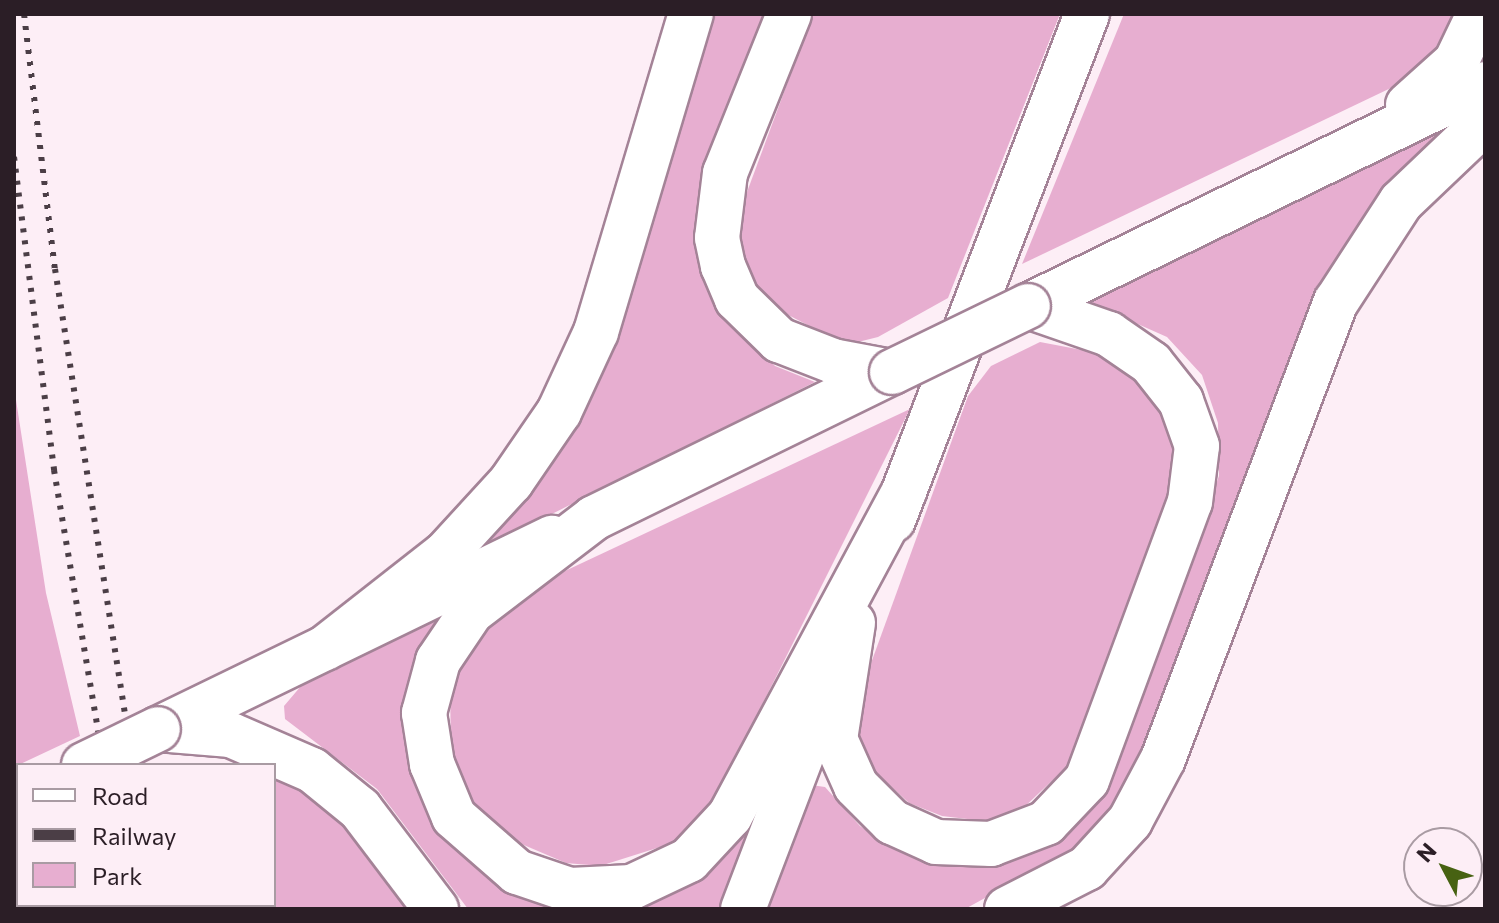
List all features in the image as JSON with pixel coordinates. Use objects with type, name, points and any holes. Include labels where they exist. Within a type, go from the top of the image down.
[{"type":"main road","points":[[325,648],[445,554],[511,482],[559,412],[596,332],[691,14]]},
{"type":"main road","points":[[789,14],[725,173],[717,238],[723,266],[737,299],[779,340],[833,361],[892,372]]},
{"type":"main road","points":[[1068,65],[1074,14]]},
{"type":"main road","points":[[743,909],[1087,14]]},
{"type":"main road","points":[[1068,65],[1095,14]]},
{"type":"main road","points":[[1244,202],[1435,85],[1456,62],[1479,14]]},
{"type":"main road","points":[[88,763],[1485,84]]},
{"type":"main road","points":[[1007,909],[1087,868],[1130,821],[1163,759],[1336,302],[1401,202],[1485,122]]},
{"type":"main road","points":[[853,623],[835,739],[856,786],[892,822],[936,842],[991,844],[1046,823],[1087,780],[1190,502],[1197,446],[1181,401],[1151,363],[1109,334],[1028,306]]},
{"type":"main road","points":[[594,518],[471,612],[438,661],[424,713],[440,791],[474,841],[543,883],[599,891],[663,875],[713,839],[904,491]]},
{"type":"main road","points":[[158,729],[231,735],[312,770],[360,809],[436,909]]},
{"type":"green space","points":[[710,14],[769,14],[722,311],[775,366],[815,382],[486,547],[523,501]]},
{"type":"green space","points":[[813,14],[1060,14],[948,298],[878,337],[846,345],[769,305],[745,273],[740,230],[747,192]]},
{"type":"green space","points":[[1124,14],[1457,14],[1418,75],[1022,264]]},
{"type":"green space","points":[[1447,127],[1364,217],[1310,318],[1120,803],[1090,840],[965,909],[765,909],[811,785],[825,787],[860,826],[896,849],[952,865],[1007,860],[1129,713],[1219,476],[1218,423],[1202,375],[1167,337],[1086,301]]},
{"type":"green space","points":[[1040,342],[1103,354],[1162,404],[1179,442],[1173,495],[1075,759],[1019,812],[984,821],[942,816],[909,803],[859,757],[854,710],[968,396],[991,366]]},
{"type":"green space","points":[[14,387],[46,593],[80,736],[23,763],[16,763],[14,767]]},
{"type":"green space","points":[[910,409],[716,797],[673,843],[600,866],[566,863],[505,837],[477,811],[451,752],[450,687],[461,655],[501,601]]},
{"type":"green space","points":[[455,608],[423,775],[580,905],[743,826],[752,835],[721,909],[468,909],[377,789],[285,719],[284,706],[301,686]]},
{"type":"green space","points":[[276,776],[326,805],[362,839],[411,909],[163,909],[276,907]]},
{"type":"railway","points":[[24,14],[55,269],[133,763]]},
{"type":"railway","points":[[14,157],[54,470],[104,763]]}]
